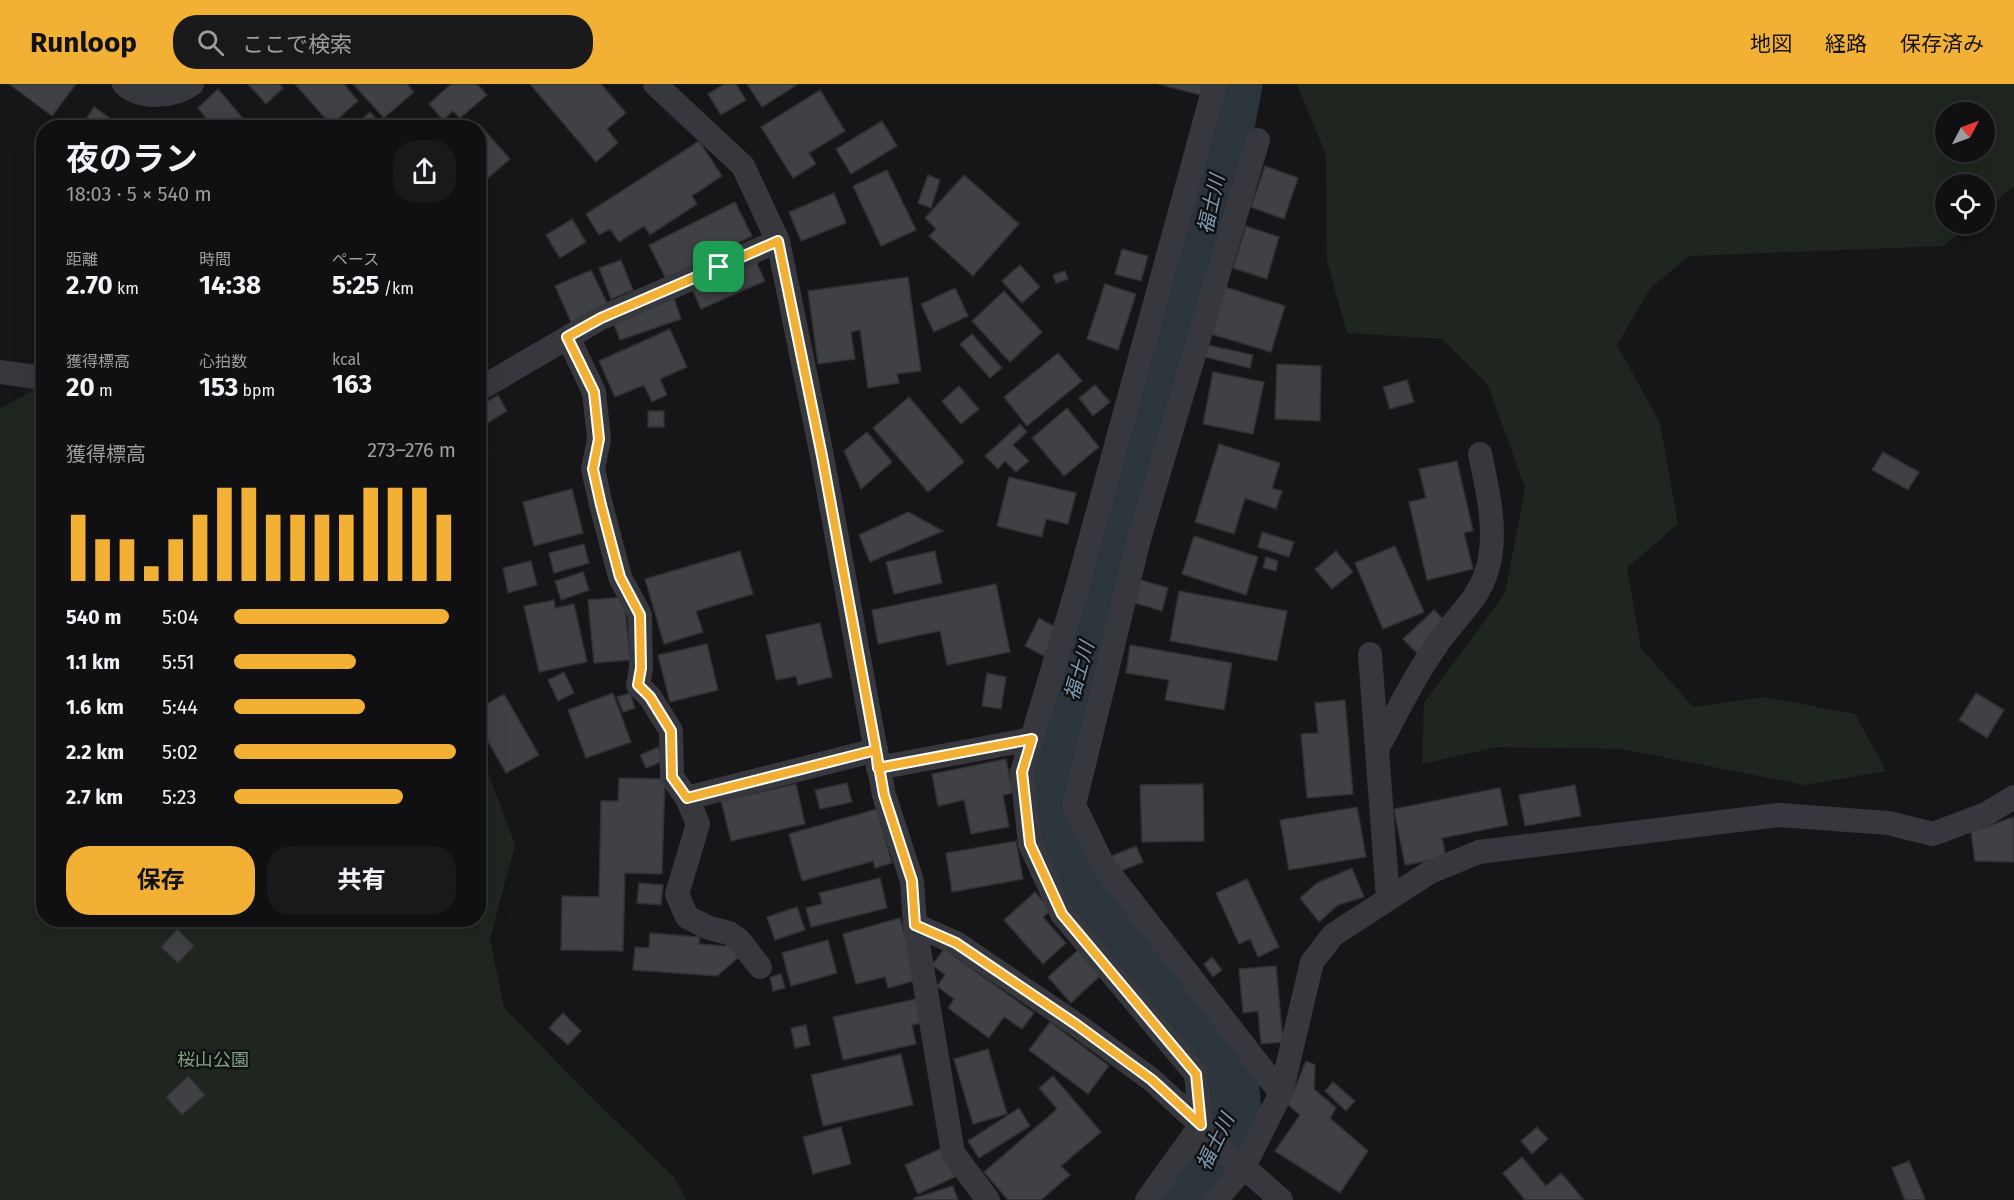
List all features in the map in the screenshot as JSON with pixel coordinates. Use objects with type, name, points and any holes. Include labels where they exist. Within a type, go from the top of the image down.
[{"type":"street","points":[[124,84],[129,89],[154,95],[180,92],[192,84]]},
{"type":"street","points":[[655,84],[743,166],[778,241],[822,456],[884,795],[912,881],[915,925],[953,1153],[988,1200]]},
{"type":"street","points":[[1147,1200],[1201,1131],[1196,1074],[1062,914],[1030,844],[1022,772],[1215,84]]},
{"type":"street","points":[[1258,140],[1139,539],[1074,805],[1103,865],[1281,1093]]},
{"type":"street","points":[[486,385],[601,318],[778,241]]},
{"type":"street","points":[[567,337],[594,392],[599,439],[593,469],[620,577],[640,615],[641,668],[638,685],[650,697],[671,731],[672,777],[687,798],[698,824],[677,894],[687,917],[709,928],[729,933],[739,940],[760,967]]},
{"type":"street","points":[[0,372],[36,377]]},
{"type":"street","points":[[1377,749],[1409,688],[1444,635],[1476,598],[1490,558],[1491,504],[1480,454]]},
{"type":"street","points":[[1370,654],[1388,899]]},
{"type":"street","points":[[687,798],[877,759],[1032,739]]},
{"type":"street","points":[[1216,1200],[1237,1161],[1281,1093],[1312,962],[1334,935],[1430,872],[1479,852],[1779,815],[1888,823],[1933,834],[1986,814],[2014,797]]},
{"type":"street","points":[[915,925],[956,943],[1077,1025],[1152,1080],[1201,1131],[1281,1200]]},
{"type":"green space","points":[[1297,84],[2014,84],[2014,186],[1995,202],[1995,174],[1935,174],[1935,234],[1958,234],[1944,246],[1690,256],[1651,287],[1617,345],[1660,423],[1678,524],[1627,568],[1641,648],[1693,707],[1765,697],[1855,714],[1886,771],[1804,785],[1622,749],[1497,747],[1422,764],[1424,703],[1505,593],[1525,488],[1488,385],[1442,339],[1347,333],[1327,261],[1326,155]]},
{"type":"green space","name":"桜山公園","points":[[36,388],[36,927],[486,927],[486,767],[515,845],[490,939],[504,1008],[673,1176],[687,1200],[0,1200],[0,409]]},
{"type":"building","points":[[9,84],[76,84],[52,116]]},
{"type":"building","points":[[248,84],[279,84],[283,88],[266,104]]},
{"type":"building","points":[[295,84],[344,84],[358,101],[337,120],[327,120]]},
{"type":"building","points":[[353,84],[407,84],[414,92],[384,118]]},
{"type":"building","points":[[451,84],[477,84],[487,95],[460,118],[453,111],[443,120],[429,104]]},
{"type":"building","points":[[530,84],[601,84],[626,113],[607,129],[618,143],[596,162]]},
{"type":"building","points":[[724,84],[736,84],[746,100],[721,115],[708,94]]},
{"type":"building","points":[[747,84],[798,84],[762,107]]},
{"type":"building","points":[[1158,84],[1203,84],[1201,95]]},
{"type":"building","points":[[218,89],[244,120],[206,120],[198,108]]},
{"type":"building","points":[[820,90],[845,131],[809,153],[816,164],[793,178],[761,127]]},
{"type":"building","points":[[94,107],[113,120],[85,120]]},
{"type":"building","points":[[370,112],[377,120],[361,120]]},
{"type":"building","points":[[882,121],[897,146],[851,174],[836,149]]},
{"type":"building","points":[[486,132],[510,159],[488,178],[486,176]]},
{"type":"building","points":[[699,141],[722,176],[692,196],[697,204],[650,235],[644,226],[619,242],[610,229],[599,235],[586,214]]},
{"type":"building","points":[[1265,166],[1298,178],[1284,219],[1251,207]]},
{"type":"building","points":[[887,170],[916,230],[881,246],[853,186]]},
{"type":"building","points":[[928,175],[940,180],[931,208],[918,203]]},
{"type":"building","points":[[964,175],[1019,224],[973,276],[929,236],[936,229],[925,218]]},
{"type":"building","points":[[834,193],[846,223],[801,241],[789,212]]},
{"type":"building","points":[[735,202],[752,236],[666,279],[649,245]]},
{"type":"building","points":[[572,219],[586,242],[560,258],[546,235]]},
{"type":"building","points":[[1246,226],[1279,237],[1267,279],[1233,268]]},
{"type":"building","points":[[1122,249],[1148,256],[1141,281],[1115,274]]},
{"type":"building","points":[[755,259],[765,281],[701,309],[691,287]]},
{"type":"building","points":[[621,260],[633,290],[611,299],[599,268]]},
{"type":"building","points":[[1020,265],[1040,287],[1022,303],[1002,281]]},
{"type":"building","points":[[591,270],[609,307],[572,324],[555,286]]},
{"type":"building","points":[[1065,271],[1068,279],[1056,283],[1053,275]]},
{"type":"building","points":[[908,277],[921,371],[897,374],[899,383],[868,388],[860,330],[851,332],[855,359],[818,364],[808,291]]},
{"type":"building","points":[[1105,284],[1136,294],[1118,350],[1087,339]]},
{"type":"building","points":[[1225,287],[1285,306],[1271,352],[1211,334]]},
{"type":"building","points":[[955,288],[968,316],[934,332],[921,304]]},
{"type":"building","points":[[1004,291],[1042,332],[1010,362],[972,321]]},
{"type":"building","points":[[674,298],[681,319],[620,340],[612,319]]},
{"type":"building","points":[[670,329],[687,367],[660,379],[667,395],[652,402],[644,385],[615,397],[599,361]]},
{"type":"building","points":[[972,334],[1002,368],[990,378],[960,344]]},
{"type":"building","points":[[1208,345],[1253,355],[1250,368],[1205,357]]},
{"type":"building","points":[[1058,353],[1082,381],[1027,426],[1004,397]]},
{"type":"building","points":[[1277,364],[1321,366],[1320,421],[1275,419]]},
{"type":"building","points":[[1213,372],[1264,382],[1253,434],[1203,424]]},
{"type":"building","points":[[1407,380],[1414,402],[1390,409],[1383,387]]},
{"type":"building","points":[[1095,385],[1110,402],[1093,416],[1079,398]]},
{"type":"building","points":[[959,386],[979,409],[961,424],[942,401]]},
{"type":"building","points":[[498,395],[507,411],[486,424],[486,402]]},
{"type":"building","points":[[909,397],[964,462],[928,492],[873,428]]},
{"type":"building","points":[[1067,408],[1099,447],[1064,476],[1032,438]]},
{"type":"building","points":[[648,411],[664,411],[664,427],[648,427]]},
{"type":"building","points":[[1020,424],[1027,432],[1013,445],[1029,461],[1016,472],[1005,461],[998,469],[985,456]]},
{"type":"building","points":[[867,432],[892,462],[861,489],[844,451]]},
{"type":"building","points":[[1219,444],[1280,463],[1272,488],[1282,491],[1276,509],[1245,498],[1234,534],[1195,522]]},
{"type":"building","points":[[1883,452],[1919,472],[1908,490],[1872,470]]},
{"type":"building","points":[[1457,461],[1473,531],[1464,533],[1473,569],[1427,580],[1409,502],[1426,498],[1419,469]]},
{"type":"building","points":[[1009,477],[1076,493],[1068,524],[1046,519],[1042,537],[997,526]]},
{"type":"building","points":[[572,489],[583,533],[534,546],[523,502]]},
{"type":"building","points":[[908,512],[943,531],[870,562],[859,535]]},
{"type":"building","points":[[1262,532],[1294,542],[1289,557],[1258,547]]},
{"type":"building","points":[[1194,536],[1258,557],[1246,595],[1182,574]]},
{"type":"building","points":[[584,544],[589,563],[554,573],[549,553]]},
{"type":"building","points":[[1395,546],[1424,612],[1383,629],[1355,563]]},
{"type":"building","points":[[740,551],[753,594],[696,611],[703,632],[664,644],[645,579]]},
{"type":"building","points":[[935,551],[942,583],[894,594],[886,562]]},
{"type":"building","points":[[1336,551],[1353,572],[1332,589],[1315,569]]},
{"type":"building","points":[[1266,557],[1278,561],[1276,571],[1263,568]]},
{"type":"building","points":[[531,561],[537,585],[508,593],[503,568]]},
{"type":"building","points":[[583,572],[589,590],[561,600],[555,581]]},
{"type":"building","points":[[1141,580],[1168,588],[1162,611],[1135,603]]},
{"type":"building","points":[[996,584],[1010,652],[947,665],[940,631],[878,644],[872,610]]},
{"type":"building","points":[[1179,591],[1287,611],[1277,661],[1170,641]]},
{"type":"building","points":[[624,597],[630,660],[594,663],[588,600]]},
{"type":"building","points":[[554,600],[555,608],[574,604],[587,662],[539,672],[524,606]]},
{"type":"building","points":[[1434,610],[1448,624],[1417,653],[1403,639]]},
{"type":"building","points":[[1039,618],[1058,629],[1044,656],[1025,646]]},
{"type":"building","points":[[820,623],[832,677],[798,685],[796,676],[776,680],[766,635]]},
{"type":"building","points":[[707,644],[718,690],[670,702],[658,655]]},
{"type":"building","points":[[1130,645],[1232,663],[1224,710],[1165,700],[1169,680],[1126,673]]},
{"type":"building","points":[[564,672],[574,693],[558,701],[548,680]]},
{"type":"building","points":[[987,673],[1006,677],[1001,709],[982,706]]},
{"type":"building","points":[[613,693],[631,742],[586,758],[568,710]]},
{"type":"building","points":[[630,693],[635,708],[623,712],[617,697]]},
{"type":"building","points":[[1976,693],[2004,710],[1987,738],[1959,720]]},
{"type":"building","points":[[504,694],[539,755],[506,773],[486,738],[486,704]]},
{"type":"building","points":[[1345,700],[1353,794],[1307,798],[1301,734],[1318,733],[1315,703]]},
{"type":"building","points":[[658,747],[663,761],[646,768],[640,755]]},
{"type":"building","points":[[1006,759],[1013,793],[1003,795],[1009,827],[971,834],[964,800],[938,806],[932,774]]},
{"type":"building","points":[[619,778],[665,779],[662,874],[625,873],[623,951],[561,950],[562,896],[599,897],[601,801],[618,801]]},
{"type":"building","points":[[847,783],[852,802],[820,809],[815,790]]},
{"type":"building","points":[[796,784],[805,824],[731,841],[721,801]]},
{"type":"building","points":[[1203,784],[1204,841],[1142,842],[1140,785]]},
{"type":"building","points":[[1575,785],[1581,816],[1525,826],[1519,795]]},
{"type":"building","points":[[1500,788],[1508,825],[1442,838],[1446,857],[1405,865],[1394,809]]},
{"type":"building","points":[[1357,807],[1366,857],[1289,870],[1280,820]]},
{"type":"building","points":[[877,809],[892,863],[875,868],[873,861],[802,881],[789,834]]},
{"type":"building","points":[[2014,817],[2014,862],[1975,861],[1971,832]]},
{"type":"building","points":[[1016,841],[1023,879],[952,892],[946,853]]},
{"type":"building","points":[[1136,846],[1143,862],[1116,873],[1109,857]]},
{"type":"building","points":[[1352,868],[1364,897],[1338,905],[1319,922],[1300,898],[1317,883]]},
{"type":"building","points":[[880,878],[887,908],[811,927],[806,908],[822,904],[819,893]]},
{"type":"building","points":[[1247,879],[1279,947],[1258,957],[1250,939],[1239,944],[1216,893]]},
{"type":"building","points":[[639,883],[663,885],[661,905],[637,903]]},
{"type":"building","points":[[1035,892],[1051,910],[1043,917],[1066,943],[1043,964],[1004,920]]},
{"type":"building","points":[[797,907],[805,930],[775,940],[767,917]]},
{"type":"building","points":[[900,918],[917,980],[888,988],[885,977],[856,984],[843,934]]},
{"type":"building","points":[[177,929],[194,946],[178,963],[161,947]]},
{"type":"building","points":[[650,933],[700,937],[699,944],[737,947],[739,957],[717,976],[633,970],[635,947],[649,948]]},
{"type":"building","points":[[828,940],[837,973],[791,986],[782,953]]},
{"type":"building","points":[[944,949],[1034,1013],[1022,1029],[1004,1017],[989,1038],[948,1008],[954,999],[937,986],[945,975],[932,965]]},
{"type":"building","points":[[1078,950],[1101,975],[1071,1003],[1048,977]]},
{"type":"building","points":[[1212,957],[1222,970],[1213,977],[1204,964]]},
{"type":"building","points":[[1276,966],[1283,1042],[1261,1044],[1258,1011],[1243,1013],[1239,969]]},
{"type":"building","points":[[781,974],[785,988],[773,991],[770,977]]},
{"type":"building","points":[[921,998],[926,1022],[912,1025],[916,1044],[843,1060],[833,1017]]},
{"type":"building","points":[[563,1013],[581,1031],[568,1045],[549,1028]]},
{"type":"building","points":[[1050,1022],[1109,1066],[1088,1094],[1029,1050]]},
{"type":"building","points":[[806,1025],[810,1045],[795,1048],[791,1028]]},
{"type":"building","points":[[988,1049],[1007,1114],[973,1124],[954,1059]]},
{"type":"building","points":[[901,1054],[913,1105],[823,1126],[811,1075]]},
{"type":"building","points":[[1306,1061],[1315,1065],[1314,1089],[1336,1108],[1330,1118],[1368,1151],[1340,1193],[1275,1151],[1300,1115],[1288,1105]]},
{"type":"building","points":[[188,1076],[205,1095],[182,1115],[166,1097]]},
{"type":"building","points":[[1053,1076],[1101,1132],[1061,1166],[1070,1175],[1041,1200],[1008,1200],[984,1172],[1057,1109],[1039,1088]]},
{"type":"building","points":[[1333,1082],[1355,1101],[1346,1111],[1325,1091]]},
{"type":"building","points":[[1019,1108],[1030,1126],[979,1158],[968,1141]]},
{"type":"building","points":[[841,1127],[851,1164],[813,1174],[803,1137]]},
{"type":"building","points":[[1537,1127],[1548,1139],[1532,1154],[1521,1141]]},
{"type":"building","points":[[942,1148],[955,1177],[918,1194],[905,1165]]},
{"type":"building","points":[[1522,1157],[1546,1186],[1561,1173],[1584,1200],[1525,1200],[1503,1173]]},
{"type":"building","points":[[1909,1161],[1925,1199],[1923,1200],[1905,1200],[1892,1168]]},
{"type":"building","points":[[953,1186],[958,1200],[914,1200],[914,1198]]},
{"type":"waterway","name":"福士川","points":[[1182,1200],[1192,1189],[1233,1112],[1230,1079],[1207,1034],[1077,892],[1056,828],[1048,768],[1076,683],[1132,477],[1171,347],[1181,327],[1207,225],[1234,84]]},
{"type":"route","points":[[719,267],[601,318],[567,337],[579,366],[594,392],[599,439],[593,469],[620,577],[640,615],[641,668],[638,685],[650,697],[671,731],[672,777],[687,798],[876,750],[878,768],[884,795],[912,881],[915,925],[956,943],[1077,1025],[1152,1080],[1201,1125],[1196,1074],[1062,914],[1030,844],[1022,772],[1032,739],[878,768],[876,750],[822,456],[778,241],[719,267]]}]
